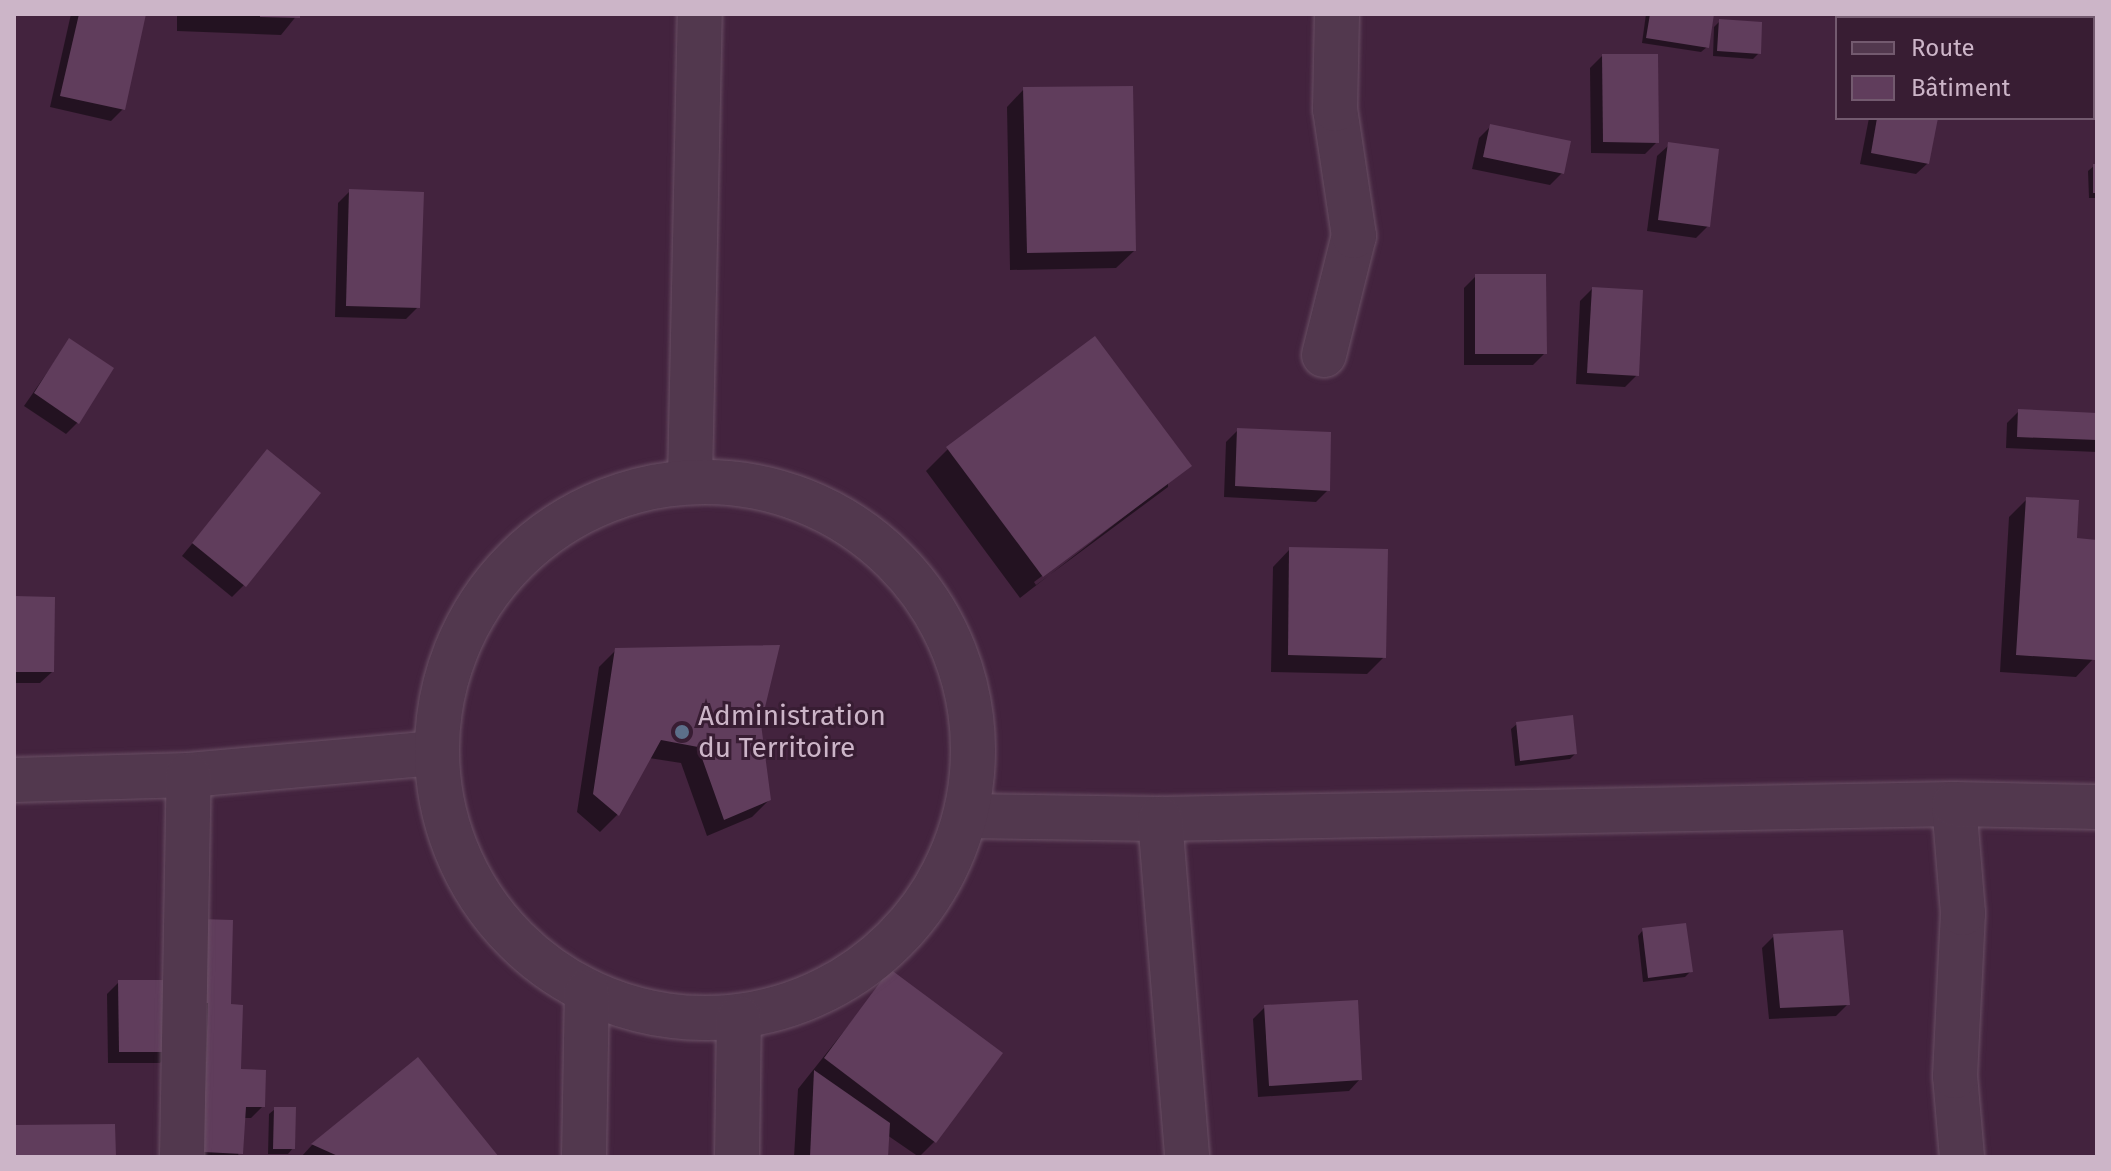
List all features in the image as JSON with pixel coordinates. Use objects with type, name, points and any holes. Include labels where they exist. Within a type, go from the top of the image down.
[{"type":"street","points":[[690,480],[700,14]]},
{"type":"street","points":[[1324,355],[1354,236],[1335,109],[1337,14]]},
{"type":"street","points":[[690,480],[773,489],[850,523],[912,578],[955,651],[971,719],[967,816],[936,891],[884,953],[817,996],[739,1018],[661,1016],[587,992],[526,951],[478,894],[448,827],[436,753],[447,671],[482,597],[538,537],[610,497],[690,480]]},
{"type":"street","points":[[14,780],[189,775],[436,753]]},
{"type":"street","points":[[182,1157],[189,775]]},
{"type":"street","points":[[967,816],[1160,819],[1954,804],[2097,807]]},
{"type":"street","points":[[1954,804],[1963,913],[1955,1076],[1962,1157]]},
{"type":"street","points":[[1160,819],[1187,1157]]},
{"type":"street","points":[[584,1157],[587,992]]},
{"type":"street","points":[[737,1157],[739,1018]]},
{"type":"building","points":[[79,14],[146,14],[125,110],[60,96]]},
{"type":"building","points":[[260,14],[300,14],[300,18],[260,17]]},
{"type":"building","points":[[1650,14],[1714,14],[1709,48],[1646,38]]},
{"type":"building","points":[[1719,19],[1762,22],[1761,54],[1717,51]]},
{"type":"building","points":[[1602,54],[1658,54],[1659,143],[1603,142]]},
{"type":"building","points":[[1133,86],[1136,251],[1027,253],[1023,87]]},
{"type":"building","points":[[1877,120],[1938,120],[1929,164],[1871,153]]},
{"type":"building","points":[[1490,124],[1571,141],[1564,174],[1483,157]]},
{"type":"building","points":[[1668,142],[1719,149],[1710,227],[1658,220]]},
{"type":"building","points":[[2093,164],[2097,164],[2097,193],[2093,193]]},
{"type":"building","points":[[349,189],[424,192],[420,308],[346,306]]},
{"type":"building","points":[[1475,274],[1546,274],[1547,354],[1475,354]]},
{"type":"building","points":[[1592,287],[1643,290],[1639,376],[1587,373]]},
{"type":"building","points":[[1095,336],[1192,466],[1043,577],[946,447]]},
{"type":"building","points":[[69,338],[114,368],[79,424],[34,393]]},
{"type":"building","points":[[2018,409],[2097,413],[2097,440],[2017,437]]},
{"type":"building","points":[[1237,428],[1331,432],[1330,491],[1235,486]]},
{"type":"building","points":[[267,449],[321,493],[246,587],[192,543]]},
{"type":"building","points":[[2026,497],[2079,500],[2077,538],[2097,540],[2095,660],[2016,655]]},
{"type":"building","points":[[1289,547],[1388,549],[1386,658],[1288,655]]},
{"type":"building","points":[[14,596],[55,597],[54,672],[14,672]]},
{"type":"building","name":"Administration du Territoire","points":[[780,645],[761,724],[771,800],[724,820],[698,747],[661,740],[619,816],[593,794],[615,648]]},
{"type":"building","points":[[1573,715],[1577,754],[1520,761],[1516,722]]},
{"type":"building","points":[[201,919],[233,920],[231,1004],[243,1005],[241,1069],[266,1070],[265,1107],[246,1107],[243,1154],[203,1152],[208,1003],[199,1003]]},
{"type":"building","points":[[1686,923],[1693,972],[1648,978],[1642,928]]},
{"type":"building","points":[[1843,930],[1850,1005],[1780,1008],[1773,934]]},
{"type":"building","points":[[890,969],[1003,1053],[936,1143],[824,1058]]},
{"type":"building","points":[[118,980],[173,980],[174,1052],[119,1052]]},
{"type":"building","points":[[1358,1000],[1362,1080],[1269,1086],[1264,1005]]},
{"type":"building","points":[[418,1057],[499,1157],[340,1157],[311,1144]]},
{"type":"building","points":[[814,1070],[890,1123],[888,1157],[810,1157]]},
{"type":"building","points":[[274,1107],[296,1107],[295,1149],[273,1149]]},
{"type":"building","points":[[115,1124],[116,1157],[14,1157],[14,1125]]},
{"type":"place","name":"Administration du Territoire","points":[[682,732]]}]
